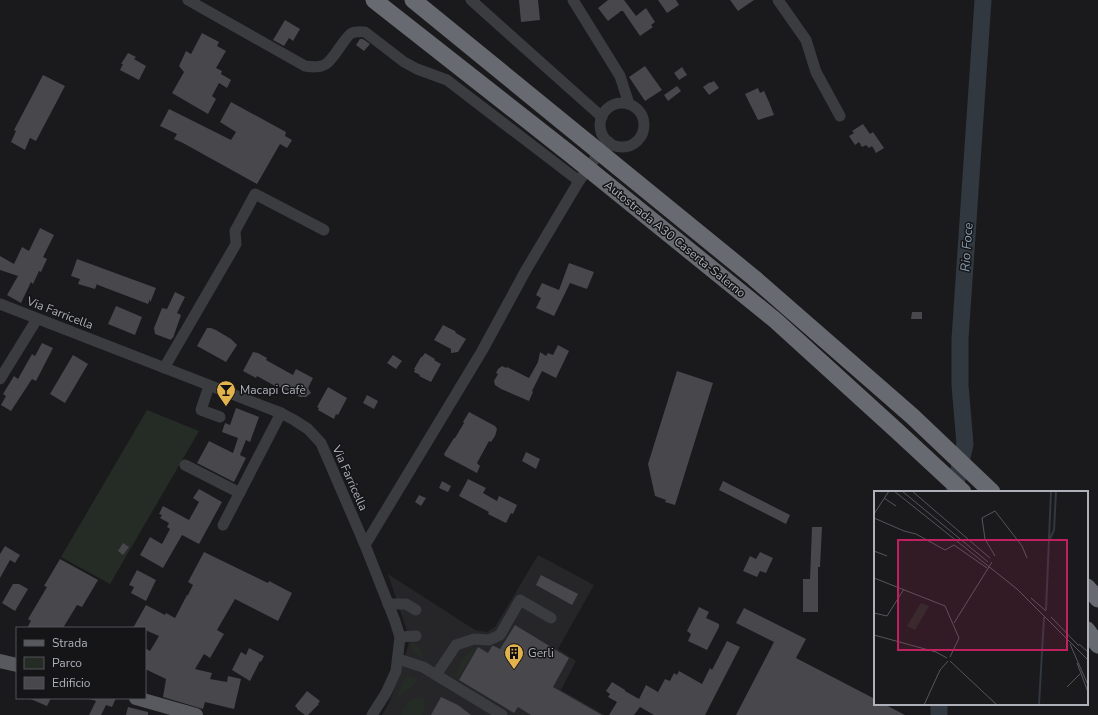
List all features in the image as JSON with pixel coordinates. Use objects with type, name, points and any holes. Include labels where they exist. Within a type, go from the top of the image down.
[{"type":"highway","name":"Autostrada A30 Caserta-Salerno","points":[[374,0],[570,154],[775,320],[962,491]]},
{"type":"highway","name":"Autostrada A30 Caserta-Salerno","points":[[413,0],[754,278],[912,416],[991,491]]},
{"type":"highway","points":[[1088,589],[1098,599]]},
{"type":"highway","points":[[1088,620],[1098,630]]},
{"type":"highway","points":[[1088,631],[1098,645]]},
{"type":"main road","points":[[0,661],[16,665]]},
{"type":"main road","points":[[140,699],[196,715]]},
{"type":"street","points":[[188,0],[304,66],[318,67],[326,64],[351,33],[357,31],[365,32],[416,70],[447,80],[579,181]]},
{"type":"street","points":[[471,0],[602,117]]},
{"type":"street","points":[[573,0],[620,76],[629,104]]},
{"type":"street","points":[[778,0],[806,40],[816,72],[840,116]]},
{"type":"street","points":[[616,104],[629,104],[636,107],[641,112],[645,127],[639,140],[632,145],[618,147],[605,139],[601,132],[600,125],[602,117],[610,107],[616,104]]},
{"type":"street","points":[[365,545],[482,351],[526,270],[579,181],[609,142]]},
{"type":"street","points":[[164,368],[236,244],[236,231],[255,194],[324,230]]},
{"type":"street","name":"Via Farricella","points":[[0,304],[281,413],[308,429],[321,444],[365,545],[400,637],[396,671],[386,694],[372,715]]},
{"type":"street","points":[[0,379],[37,319]]},
{"type":"street","points":[[209,386],[201,410],[220,417]]},
{"type":"street","points":[[222,525],[281,413]]},
{"type":"street","points":[[185,465],[240,493]]},
{"type":"street","points":[[436,675],[456,644],[474,639],[489,640],[500,635],[520,600],[551,618]]},
{"type":"street","points":[[388,604],[406,604],[416,610]]},
{"type":"street","points":[[400,637],[416,636]]},
{"type":"street","points":[[398,659],[423,667],[502,715]]},
{"type":"shaded area","name":"Gerli","points":[[538,555],[594,585],[558,649],[576,661],[561,690],[605,715],[382,715],[390,701],[410,640],[388,574],[475,630],[487,632],[495,627]]},
{"type":"green space","points":[[147,410],[199,431],[110,584],[61,557]]},
{"type":"green space","points":[[411,642],[420,648],[422,658],[414,652]]},
{"type":"green space","points":[[475,648],[476,649],[457,680],[457,674],[461,661]]},
{"type":"green space","points":[[410,676],[417,679],[413,686],[396,700],[404,680],[406,677]]},
{"type":"green space","points":[[419,697],[424,699],[422,715],[401,715],[408,703]]},
{"type":"building","points":[[519,0],[538,0],[540,20],[521,22]]},
{"type":"building","points":[[608,0],[624,0],[636,16],[646,8],[655,22],[651,25],[653,27],[640,36],[623,11],[608,21],[598,8]]},
{"type":"building","points":[[658,0],[676,0],[679,5],[667,13]]},
{"type":"building","points":[[730,0],[754,0],[738,11]]},
{"type":"building","points":[[285,20],[300,29],[293,41],[289,38],[284,46],[273,40]]},
{"type":"building","points":[[202,33],[219,42],[217,46],[226,51],[216,68],[222,71],[221,74],[231,80],[227,88],[219,83],[212,96],[216,99],[208,114],[172,93],[184,72],[179,66],[186,51],[191,54]]},
{"type":"building","points":[[360,39],[363,39],[370,44],[364,51],[356,45]]},
{"type":"building","points":[[128,53],[136,57],[134,59],[146,66],[139,80],[120,70],[123,64],[121,64]]},
{"type":"building","points":[[645,66],[662,90],[645,101],[629,77]]},
{"type":"building","points":[[682,67],[687,75],[679,80],[674,73]]},
{"type":"building","points":[[43,75],[65,86],[36,141],[30,138],[25,150],[11,142],[16,131],[14,130]]},
{"type":"building","points":[[714,81],[719,88],[709,95],[703,87]]},
{"type":"building","points":[[677,86],[681,91],[668,101],[664,95]]},
{"type":"building","points":[[758,88],[760,93],[764,91],[774,115],[758,120],[745,94]]},
{"type":"building","points":[[231,102],[286,132],[285,136],[292,140],[287,148],[280,144],[257,184],[174,139],[177,134],[160,126],[169,109],[231,140],[236,132],[220,122]]},
{"type":"building","points":[[863,124],[870,134],[873,132],[884,148],[876,153],[872,146],[869,148],[866,145],[862,147],[859,142],[855,145],[849,136],[854,133],[852,131]]},
{"type":"building","points":[[40,228],[54,235],[43,257],[47,259],[41,272],[39,271],[33,284],[31,282],[21,303],[7,295],[18,276],[0,270],[0,256],[14,264],[22,247],[29,251]]},
{"type":"building","points":[[77,259],[156,288],[150,303],[150,299],[148,304],[97,284],[95,289],[78,284],[80,279],[71,276]]},
{"type":"building","points":[[569,263],[594,272],[587,289],[570,283],[554,316],[536,308],[541,298],[536,295],[542,283],[559,290]]},
{"type":"building","points":[[175,292],[185,297],[177,313],[181,315],[171,340],[155,334],[154,328],[162,308],[167,309]]},
{"type":"building","points":[[116,306],[142,317],[135,335],[108,324]]},
{"type":"building","points":[[912,312],[922,312],[922,319],[911,319]]},
{"type":"building","points":[[443,325],[466,339],[458,352],[451,353],[451,349],[434,340]]},
{"type":"building","points":[[207,328],[216,330],[231,339],[237,345],[226,362],[197,346]]},
{"type":"building","points":[[42,343],[53,348],[36,381],[32,379],[11,411],[1,405],[6,396],[3,394],[14,376],[18,379],[32,354],[35,356]]},
{"type":"building","points":[[558,345],[569,351],[556,378],[542,371],[532,391],[533,392],[529,401],[495,385],[494,381],[498,374],[496,373],[502,366],[529,378],[538,362],[540,352],[546,356],[548,353],[553,355]]},
{"type":"building","points":[[253,352],[267,358],[266,360],[293,375],[296,369],[313,378],[308,388],[311,393],[306,397],[300,397],[257,376],[256,378],[243,371]]},
{"type":"building","points":[[425,353],[441,364],[431,382],[414,372],[414,369]]},
{"type":"building","points":[[73,355],[88,364],[65,403],[50,394]]},
{"type":"building","points":[[393,355],[402,361],[396,369],[387,363]]},
{"type":"building","points":[[677,371],[713,383],[675,505],[665,502],[666,500],[655,496],[648,464]]},
{"type":"building","points":[[328,387],[347,398],[338,415],[336,414],[334,419],[318,410],[319,408],[317,407]]},
{"type":"building","points":[[367,395],[378,401],[374,409],[363,403]]},
{"type":"building","points":[[236,408],[259,417],[250,442],[246,440],[240,455],[246,458],[234,482],[197,463],[209,441],[233,453],[238,438],[222,432],[225,423],[230,425]]},
{"type":"building","points":[[469,412],[495,426],[497,429],[495,436],[491,442],[489,441],[477,463],[480,466],[477,473],[445,456],[444,454],[464,423],[463,422]]},
{"type":"building","points":[[526,452],[540,459],[536,469],[522,461]]},
{"type":"building","points":[[468,479],[486,488],[483,493],[497,501],[499,496],[517,505],[513,514],[511,513],[506,523],[459,496]]},
{"type":"building","points":[[442,481],[451,486],[448,492],[439,488]]},
{"type":"building","points":[[723,481],[790,515],[786,524],[719,490]]},
{"type":"building","points":[[199,489],[222,502],[199,544],[182,535],[163,568],[140,555],[150,537],[162,544],[170,529],[167,527],[169,523],[160,518],[162,515],[159,514],[163,506],[189,520],[199,502],[193,498]]},
{"type":"building","points":[[419,495],[426,498],[421,506],[415,502]]},
{"type":"building","points":[[812,527],[822,527],[820,567],[818,567],[818,612],[803,612],[803,579],[810,579]]},
{"type":"building","points":[[123,543],[129,547],[123,555],[118,551]]},
{"type":"building","points":[[5,546],[20,555],[15,563],[10,560],[0,578],[0,554]]},
{"type":"building","points":[[204,552],[292,593],[278,621],[235,599],[217,630],[224,634],[210,658],[204,654],[195,669],[212,673],[210,679],[227,682],[228,676],[241,679],[234,709],[205,702],[203,709],[163,697],[166,679],[146,669],[146,649],[150,651],[159,636],[146,630],[146,627],[134,627],[146,605],[165,615],[166,613],[175,618],[193,585],[188,582]]},
{"type":"building","points":[[760,552],[773,558],[766,573],[760,571],[757,577],[743,571],[750,556],[756,559]]},
{"type":"building","points":[[60,559],[98,580],[82,607],[77,605],[64,627],[28,627],[31,621],[28,619],[47,587],[44,586]]},
{"type":"building","points":[[137,570],[156,580],[146,601],[131,593],[134,587],[129,585]]},
{"type":"building","points":[[541,575],[578,594],[572,605],[536,585]]},
{"type":"building","points":[[13,584],[19,584],[28,589],[15,611],[2,603]]},
{"type":"building","points":[[699,607],[709,612],[706,618],[719,624],[719,627],[707,650],[688,641],[691,634],[687,631]]},
{"type":"building","points":[[744,608],[806,639],[796,658],[874,698],[874,705],[886,705],[905,715],[736,715],[774,642],[736,623]]},
{"type":"building","name":"Gerli","points":[[515,625],[569,658],[553,687],[602,715],[531,715],[518,707],[514,713],[459,680],[478,647],[488,653],[492,646],[500,649]]},
{"type":"building","points":[[727,641],[740,647],[705,715],[654,715],[640,707],[634,715],[609,715],[617,702],[608,697],[610,694],[606,691],[612,682],[639,699],[646,685],[658,692],[665,679],[670,681],[674,673],[677,675],[679,671],[702,684],[710,668],[712,670]]},
{"type":"building","points":[[249,648],[264,656],[250,681],[232,670],[241,652],[246,655]]},
{"type":"building","points":[[307,691],[320,701],[308,715],[305,715],[295,706]]},
{"type":"building","points":[[441,697],[458,705],[471,715],[431,715]]},
{"type":"building","points":[[30,699],[50,699],[47,706]]},
{"type":"building","points":[[89,699],[116,699],[112,707],[106,705],[101,715],[89,715],[96,701]]},
{"type":"building","points":[[128,707],[148,712],[148,715],[126,715]]},
{"type":"waterway","name":"Rio Foce","points":[[954,491],[965,444],[960,385],[960,339],[983,0]]},
{"type":"waterway","name":"Rio Foce","points":[[939,705],[939,715]]},
{"type":"place","name":"Macapi Cafè","points":[[226,407]]},
{"type":"place","name":"Gerli","points":[[514,670]]}]
